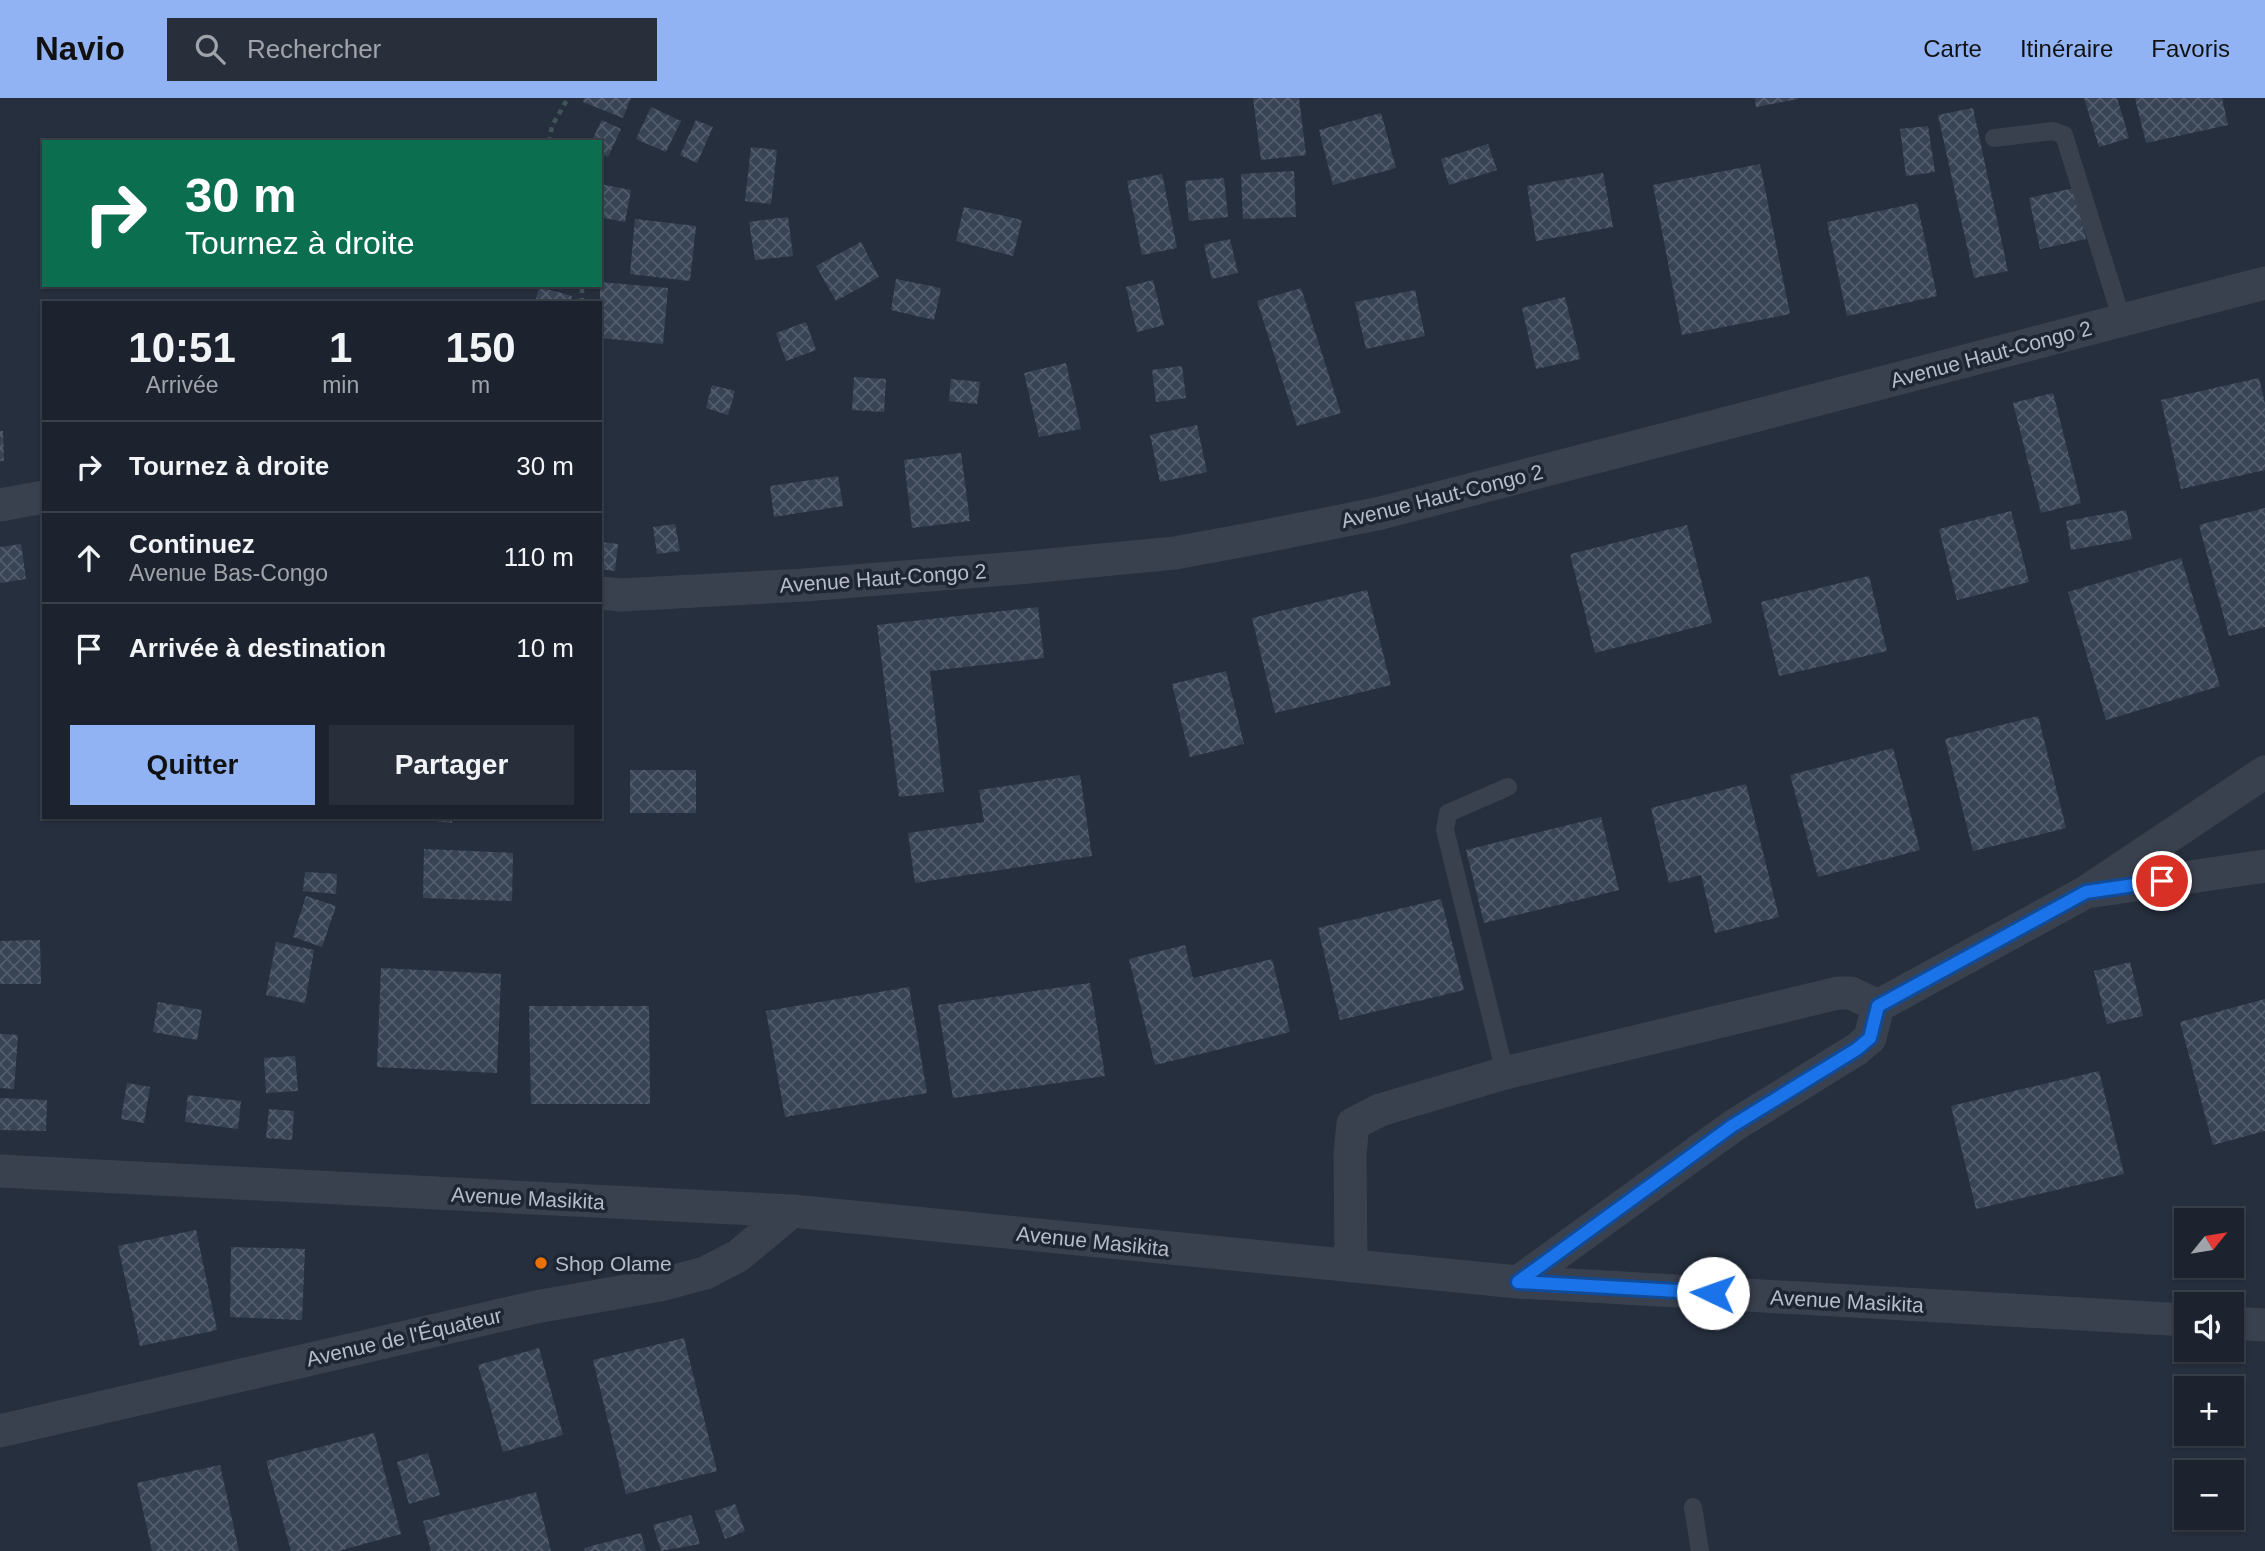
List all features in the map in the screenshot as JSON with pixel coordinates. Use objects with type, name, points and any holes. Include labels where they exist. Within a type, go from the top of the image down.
[{"type":"street","name":"Avenue Haut-Congo 2","points":[[602,593],[621,595],[804,585],[1175,553],[1381,513],[2265,283]]},
{"type":"street","points":[[0,505],[42,497]]},
{"type":"street","points":[[1518,1282],[1732,1126],[1857,1049],[1870,1038],[1878,1006],[2086,892],[2265,772]]},
{"type":"street","points":[[2086,892],[2265,866]]},
{"type":"street","points":[[1351,1266],[1350,1154],[1353,1124],[1380,1110],[1505,1073],[1838,993],[1851,993],[1878,1006]]},
{"type":"street","name":"Avenue Masikita","points":[[0,1171],[792,1211],[1518,1282],[2174,1319]]},
{"type":"street","name":"Avenue de l'Équateur","points":[[0,1431],[536,1307],[660,1285],[694,1276],[738,1256],[792,1211]]},
{"type":"street","points":[[2244,1324],[2265,1325]]},
{"type":"lane","points":[[1994,138],[2053,131],[2064,135],[2122,320]]},
{"type":"lane","points":[[1505,1073],[1445,830],[1448,813],[1508,787]]},
{"type":"lane","points":[[1693,1507],[1700,1551]]},
{"type":"path","points":[[549,140],[552,126],[568,98]]},
{"type":"building","points":[[584,98],[631,98],[623,118],[583,102]]},
{"type":"building","points":[[1253,98],[1299,98],[1306,155],[1261,160]]},
{"type":"building","points":[[1755,98],[1798,98],[1798,99],[1756,107]]},
{"type":"building","points":[[2084,98],[2117,98],[2129,138],[2099,147]]},
{"type":"building","points":[[2135,98],[2222,98],[2228,125],[2146,143]]},
{"type":"building","points":[[651,107],[681,121],[666,152],[636,139]]},
{"type":"building","points":[[1973,108],[2008,271],[1974,278],[1938,115]]},
{"type":"building","points":[[1381,113],[1396,168],[1333,185],[1319,130]]},
{"type":"building","points":[[602,120],[621,129],[608,157],[602,154],[602,140],[592,140]]},
{"type":"building","points":[[696,120],[713,127],[697,163],[680,155]]},
{"type":"building","points":[[1928,126],[1935,172],[1906,176],[1900,129]]},
{"type":"building","points":[[1488,144],[1497,170],[1449,185],[1441,159]]},
{"type":"building","points":[[751,147],[777,150],[771,204],[745,201]]},
{"type":"building","points":[[1760,164],[1790,314],[1682,335],[1653,185]]},
{"type":"building","points":[[1294,171],[1296,217],[1243,219],[1241,174]]},
{"type":"building","points":[[1603,173],[1613,227],[1536,241],[1527,186]]},
{"type":"building","points":[[1162,174],[1177,248],[1142,255],[1127,181]]},
{"type":"building","points":[[1224,178],[1228,217],[1189,221],[1185,181]]},
{"type":"building","points":[[602,184],[631,190],[625,222],[602,217]]},
{"type":"building","points":[[2074,188],[2086,239],[2040,249],[2029,198]]},
{"type":"building","points":[[1917,203],[1937,296],[1847,316],[1827,222]]},
{"type":"building","points":[[964,207],[1022,220],[1013,256],[956,241]]},
{"type":"building","points":[[788,217],[793,256],[755,260],[749,222]]},
{"type":"building","points":[[635,219],[696,226],[690,281],[630,274]]},
{"type":"building","points":[[1230,239],[1238,273],[1212,279],[1204,245]]},
{"type":"building","points":[[861,242],[879,277],[836,301],[816,266]]},
{"type":"building","points":[[896,279],[941,288],[934,320],[891,310]]},
{"type":"building","points":[[1153,280],[1164,325],[1137,332],[1126,287]]},
{"type":"building","points":[[602,282],[668,288],[663,344],[602,338]]},
{"type":"building","points":[[539,287],[572,296],[571,301],[536,301]]},
{"type":"building","points":[[1301,288],[1341,413],[1297,426],[1257,301]]},
{"type":"building","points":[[1415,290],[1425,336],[1366,349],[1355,302]]},
{"type":"building","points":[[1565,297],[1580,359],[1536,369],[1522,308]]},
{"type":"building","points":[[806,322],[816,350],[786,361],[776,333]]},
{"type":"building","points":[[1066,363],[1081,429],[1039,437],[1024,373]]},
{"type":"building","points":[[1182,366],[1186,398],[1156,402],[1152,370]]},
{"type":"building","points":[[854,377],[886,379],[884,412],[852,410]]},
{"type":"building","points":[[2259,378],[2265,404],[2265,470],[2181,489],[2161,400]]},
{"type":"building","points":[[951,379],[980,382],[977,404],[949,401]]},
{"type":"building","points":[[712,385],[735,391],[728,415],[706,408]]},
{"type":"building","points":[[2053,393],[2081,503],[2041,513],[2013,403]]},
{"type":"building","points":[[1197,425],[1207,472],[1160,482],[1150,435]]},
{"type":"building","points":[[0,431],[3,431],[4,461],[0,461]]},
{"type":"building","points":[[961,453],[970,521],[912,528],[904,460]]},
{"type":"building","points":[[838,476],[843,506],[774,517],[770,486]]},
{"type":"building","points":[[2265,508],[2265,627],[2229,636],[2199,525]]},
{"type":"building","points":[[2126,510],[2132,539],[2071,550],[2066,521]]},
{"type":"building","points":[[2011,511],[2029,582],[1957,600],[1939,529]]},
{"type":"building","points":[[675,524],[680,551],[657,554],[653,527]]},
{"type":"building","points":[[1687,525],[1712,623],[1595,653],[1570,554]]},
{"type":"building","points":[[602,542],[618,544],[615,571],[602,569]]},
{"type":"building","points":[[21,544],[26,579],[0,583],[0,547]]},
{"type":"building","points":[[2181,558],[2220,686],[2106,720],[2068,592]]},
{"type":"building","points":[[1869,576],[1887,651],[1779,676],[1761,602]]},
{"type":"building","points":[[1367,590],[1391,685],[1275,713],[1252,618]]},
{"type":"building","points":[[1038,607],[1044,658],[930,671],[944,792],[899,797],[877,625]]},
{"type":"building","points":[[1226,671],[1244,744],[1190,757],[1172,684]]},
{"type":"building","points":[[2038,716],[2066,828],[1973,851],[1945,739]]},
{"type":"building","points":[[1893,748],[1920,850],[1818,877],[1790,775]]},
{"type":"building","points":[[630,770],[696,770],[696,813],[630,813]]},
{"type":"building","points":[[1080,775],[1092,856],[915,883],[908,833],[984,822],[979,790]]},
{"type":"building","points":[[1746,784],[1779,917],[1715,933],[1701,875],[1669,883],[1651,808]]},
{"type":"building","points":[[1601,817],[1619,890],[1484,923],[1466,850]]},
{"type":"building","points":[[420,819],[452,819],[452,823]]},
{"type":"building","points":[[424,849],[513,853],[512,901],[423,898]]},
{"type":"building","points":[[305,872],[337,874],[336,894],[303,891]]},
{"type":"building","points":[[306,896],[336,906],[322,947],[293,937]]},
{"type":"building","points":[[1441,899],[1464,990],[1340,1020],[1318,928]]},
{"type":"building","points":[[40,940],[41,984],[0,984],[0,941]]},
{"type":"building","points":[[276,942],[314,950],[305,1003],[266,995]]},
{"type":"building","points":[[1185,945],[1193,978],[1272,959],[1290,1032],[1155,1065],[1129,959]]},
{"type":"building","points":[[2130,962],[2143,1016],[2107,1024],[2094,971]]},
{"type":"building","points":[[381,968],[501,974],[497,1073],[377,1067]]},
{"type":"building","points":[[1090,983],[1105,1076],[953,1098],[938,1005]]},
{"type":"building","points":[[909,987],[927,1093],[785,1117],[766,1011]]},
{"type":"building","points":[[2265,999],[2265,1131],[2213,1145],[2180,1022]]},
{"type":"building","points":[[158,1002],[202,1010],[197,1040],[153,1032]]},
{"type":"building","points":[[529,1006],[649,1006],[650,1104],[531,1104]]},
{"type":"building","points":[[0,1034],[18,1035],[14,1089],[0,1088]]},
{"type":"building","points":[[295,1056],[298,1091],[266,1093],[264,1058]]},
{"type":"building","points":[[2099,1071],[2124,1174],[1976,1209],[1951,1106]]},
{"type":"building","points":[[127,1083],[150,1087],[144,1123],[121,1119]]},
{"type":"building","points":[[188,1095],[241,1101],[238,1129],[185,1122]]},
{"type":"building","points":[[0,1098],[47,1100],[46,1131],[0,1130]]},
{"type":"building","points":[[269,1109],[294,1111],[292,1140],[266,1138]]},
{"type":"building","points":[[196,1230],[217,1330],[140,1346],[118,1246]]},
{"type":"building","points":[[231,1247],[305,1249],[302,1320],[230,1317]]},
{"type":"building","points":[[684,1338],[717,1471],[626,1494],[593,1360]]},
{"type":"building","points":[[539,1348],[563,1435],[503,1452],[478,1365]]},
{"type":"building","points":[[374,1433],[401,1534],[338,1551],[291,1551],[266,1461]]},
{"type":"building","points":[[428,1453],[440,1495],[409,1504],[397,1462]]},
{"type":"building","points":[[220,1465],[239,1551],[152,1551],[137,1483]]},
{"type":"building","points":[[536,1492],[551,1551],[431,1551],[423,1521]]},
{"type":"building","points":[[735,1504],[745,1531],[725,1539],[715,1511]]},
{"type":"building","points":[[691,1515],[700,1544],[661,1551],[653,1525]]},
{"type":"building","points":[[641,1533],[646,1551],[585,1551],[584,1548]]},
{"type":"place","name":"Shop Olame","points":[[541,1263]]},
{"type":"route","points":[[1713,1293],[1518,1282],[1732,1126],[1822,1068],[1857,1049],[1870,1038],[1876,1023],[1878,1006],[2086,892],[2162,881]]}]
